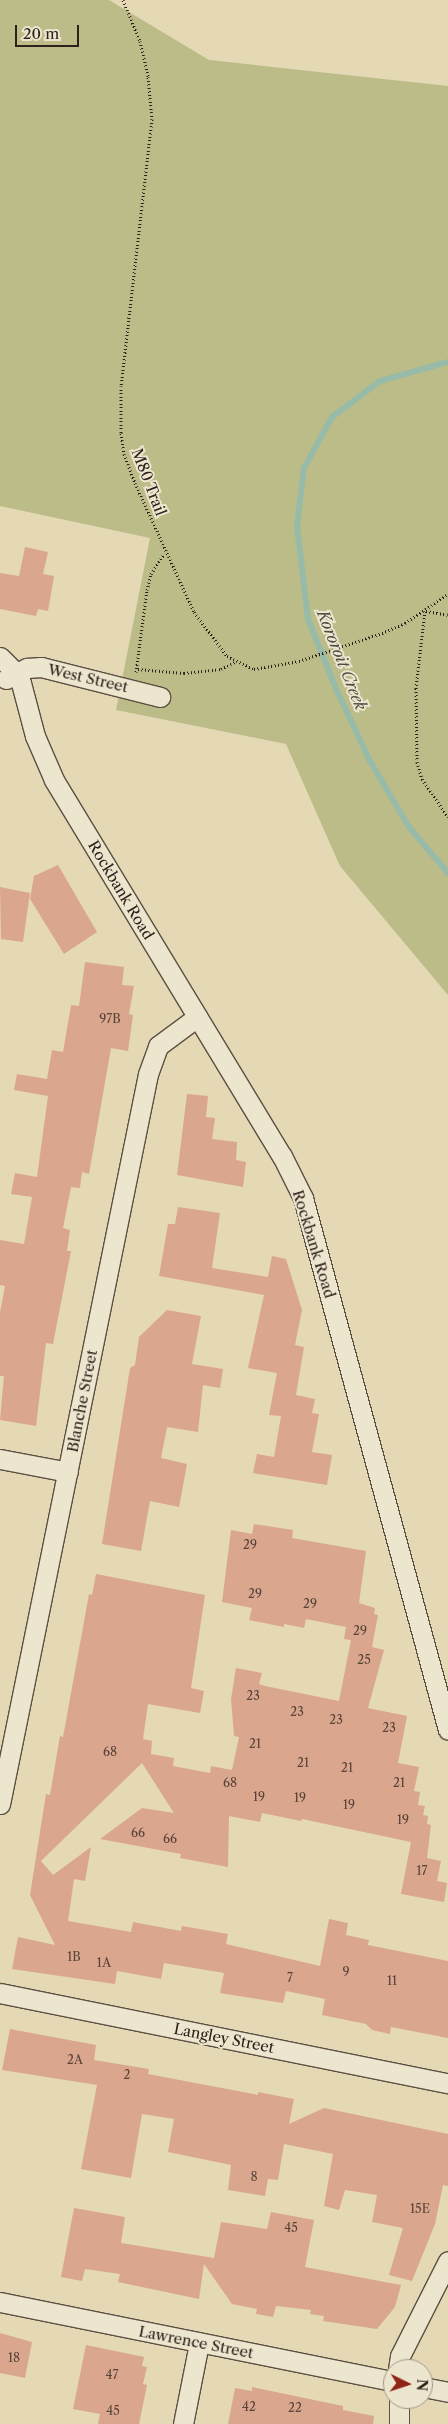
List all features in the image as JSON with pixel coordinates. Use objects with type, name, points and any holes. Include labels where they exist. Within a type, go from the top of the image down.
[{"type":"street","points":[[0,657],[7,675]]},
{"type":"street","name":"West Street","points":[[7,675],[41,666],[133,688],[160,697]]},
{"type":"street","name":"Rockbank Road","points":[[7,675],[23,738],[38,764],[54,780],[282,1156],[303,1198],[448,1730]]},
{"type":"street","name":"Blanche Street","points":[[0,1804],[148,1074],[158,1046],[197,1017]]},
{"type":"street","points":[[0,1459],[68,1472]]},
{"type":"street","name":"Langley Street","points":[[0,1994],[448,2083]]},
{"type":"street","points":[[400,2359],[448,2261]]},
{"type":"street","name":"Lawrence Street","points":[[0,2302],[383,2379]]},
{"type":"street","points":[[183,2424],[199,2342]]},
{"type":"street","points":[[433,2389],[448,2392]]},
{"type":"street","points":[[399,2409],[399,2424]]},
{"type":"path","name":"M80 Trail","points":[[123,0],[140,41],[148,77],[152,119],[121,386],[121,432],[124,454],[165,554],[205,631],[235,662]]},
{"type":"path","points":[[133,688],[147,590],[152,574],[165,554]]},
{"type":"path","points":[[136,669],[184,673],[220,669],[235,662],[254,669],[299,661],[405,623],[426,611],[448,594]]},
{"type":"path","points":[[426,611],[448,615]]},
{"type":"path","points":[[426,611],[416,688],[417,762],[422,779],[448,817]]},
{"type":"green space","points":[[0,0],[109,0],[209,60],[448,86],[448,995],[340,866],[286,744],[116,710],[150,538],[0,506]]},
{"type":"building","points":[[25,547],[48,552],[43,574],[54,576],[48,611],[38,609],[36,616],[0,609],[0,573],[19,576]]},
{"type":"building","points":[[58,865],[97,932],[64,954],[30,899],[34,876]]},
{"type":"building","points":[[0,887],[30,893],[23,942],[1,939]]},
{"type":"building","points":[[85,962],[124,967],[122,985],[134,986],[129,1014],[133,1015],[128,1051],[111,1048],[89,1174],[82,1172],[80,1188],[71,1187],[63,1228],[70,1230],[67,1251],[71,1251],[53,1344],[46,1343],[36,1426],[0,1420],[4,1376],[0,1376],[0,1312],[5,1286],[0,1285],[0,1240],[24,1244],[32,1197],[11,1194],[15,1173],[37,1177],[48,1096],[14,1090],[17,1074],[47,1079],[52,1050],[63,1052],[71,1005],[79,1006]]},
{"type":"building","points":[[187,1094],[208,1096],[206,1117],[215,1118],[212,1139],[237,1142],[236,1160],[246,1162],[243,1187],[177,1175]]},
{"type":"building","points":[[178,1207],[220,1213],[212,1268],[268,1277],[272,1256],[286,1259],[302,1310],[295,1345],[304,1347],[296,1395],[315,1399],[312,1413],[319,1414],[312,1452],[332,1455],[327,1485],[253,1473],[257,1454],[274,1457],[281,1416],[269,1415],[277,1373],[248,1368],[264,1295],[159,1276],[168,1224],[175,1224]]},
{"type":"building","points":[[167,1310],[201,1316],[192,1364],[223,1369],[220,1388],[203,1385],[198,1432],[167,1427],[161,1458],[187,1464],[179,1507],[150,1501],[141,1551],[102,1544],[130,1368],[135,1365],[139,1337]]},
{"type":"building","points":[[254,1524],[293,1530],[292,1538],[366,1551],[359,1603],[375,1608],[374,1614],[378,1615],[372,1647],[384,1650],[368,1708],[407,1716],[398,1763],[419,1767],[414,1791],[420,1792],[418,1805],[425,1806],[423,1815],[428,1816],[427,1824],[431,1825],[427,1858],[441,1861],[437,1881],[447,1883],[444,1902],[401,1894],[411,1842],[302,1819],[301,1821],[262,1813],[260,1822],[229,1816],[228,1867],[180,1858],[181,1854],[100,1839],[142,1808],[174,1813],[142,1763],[41,1861],[53,1875],[91,1847],[85,1881],[74,1879],[68,1921],[131,1932],[133,1922],[181,1931],[182,1926],[228,1934],[226,1944],[320,1966],[329,1919],[348,1923],[346,1935],[369,1940],[368,1945],[448,1961],[448,2038],[391,2027],[390,2034],[372,2030],[366,2024],[322,2015],[325,1999],[286,1991],[283,2003],[220,1993],[224,1973],[164,1963],[161,1979],[117,1971],[115,1984],[12,1969],[18,1937],[55,1945],[30,1895],[46,1794],[50,1795],[60,1736],[63,1737],[89,1594],[92,1595],[96,1574],[205,1595],[191,1688],[204,1691],[200,1713],[148,1704],[143,1739],[152,1741],[151,1754],[174,1758],[173,1766],[210,1773],[211,1766],[232,1770],[239,1737],[234,1736],[231,1699],[236,1668],[262,1673],[259,1684],[265,1686],[339,1701],[351,1640],[344,1639],[346,1627],[306,1619],[304,1628],[284,1624],[284,1627],[249,1620],[252,1608],[222,1602],[231,1530],[252,1534]]},
{"type":"building","points":[[10,2029],[96,2045],[94,2060],[149,2069],[148,2074],[258,2095],[258,2092],[294,2099],[289,2124],[324,2108],[448,2134],[448,2186],[443,2185],[435,2224],[412,2281],[389,2275],[403,2228],[372,2222],[377,2195],[345,2190],[339,2210],[324,2206],[333,2154],[284,2144],[278,2180],[268,2179],[265,2196],[228,2190],[231,2165],[168,2152],[174,2119],[142,2114],[131,2178],[81,2169],[97,2085],[2,2070]]},
{"type":"building","points":[[74,2208],[125,2217],[121,2243],[214,2258],[221,2222],[267,2229],[271,2212],[314,2220],[305,2267],[401,2285],[395,2307],[377,2329],[323,2321],[324,2316],[310,2314],[311,2310],[276,2306],[273,2317],[256,2314],[257,2309],[232,2304],[204,2264],[199,2299],[118,2282],[120,2274],[85,2269],[82,2281],[61,2277]]},
{"type":"building","points":[[0,2333],[32,2342],[25,2378],[0,2373]]},
{"type":"building","points":[[86,2345],[144,2357],[142,2366],[147,2367],[143,2384],[147,2385],[139,2424],[98,2424],[100,2414],[73,2409]]},
{"type":"building","points":[[252,2387],[343,2406],[343,2410],[374,2416],[373,2424],[228,2424],[235,2388],[252,2391]]},
{"type":"waterway","name":"Kororoit Creek","points":[[448,362],[380,381],[332,417],[304,468],[297,526],[308,619],[337,691],[370,761],[409,827],[448,873]]}]
